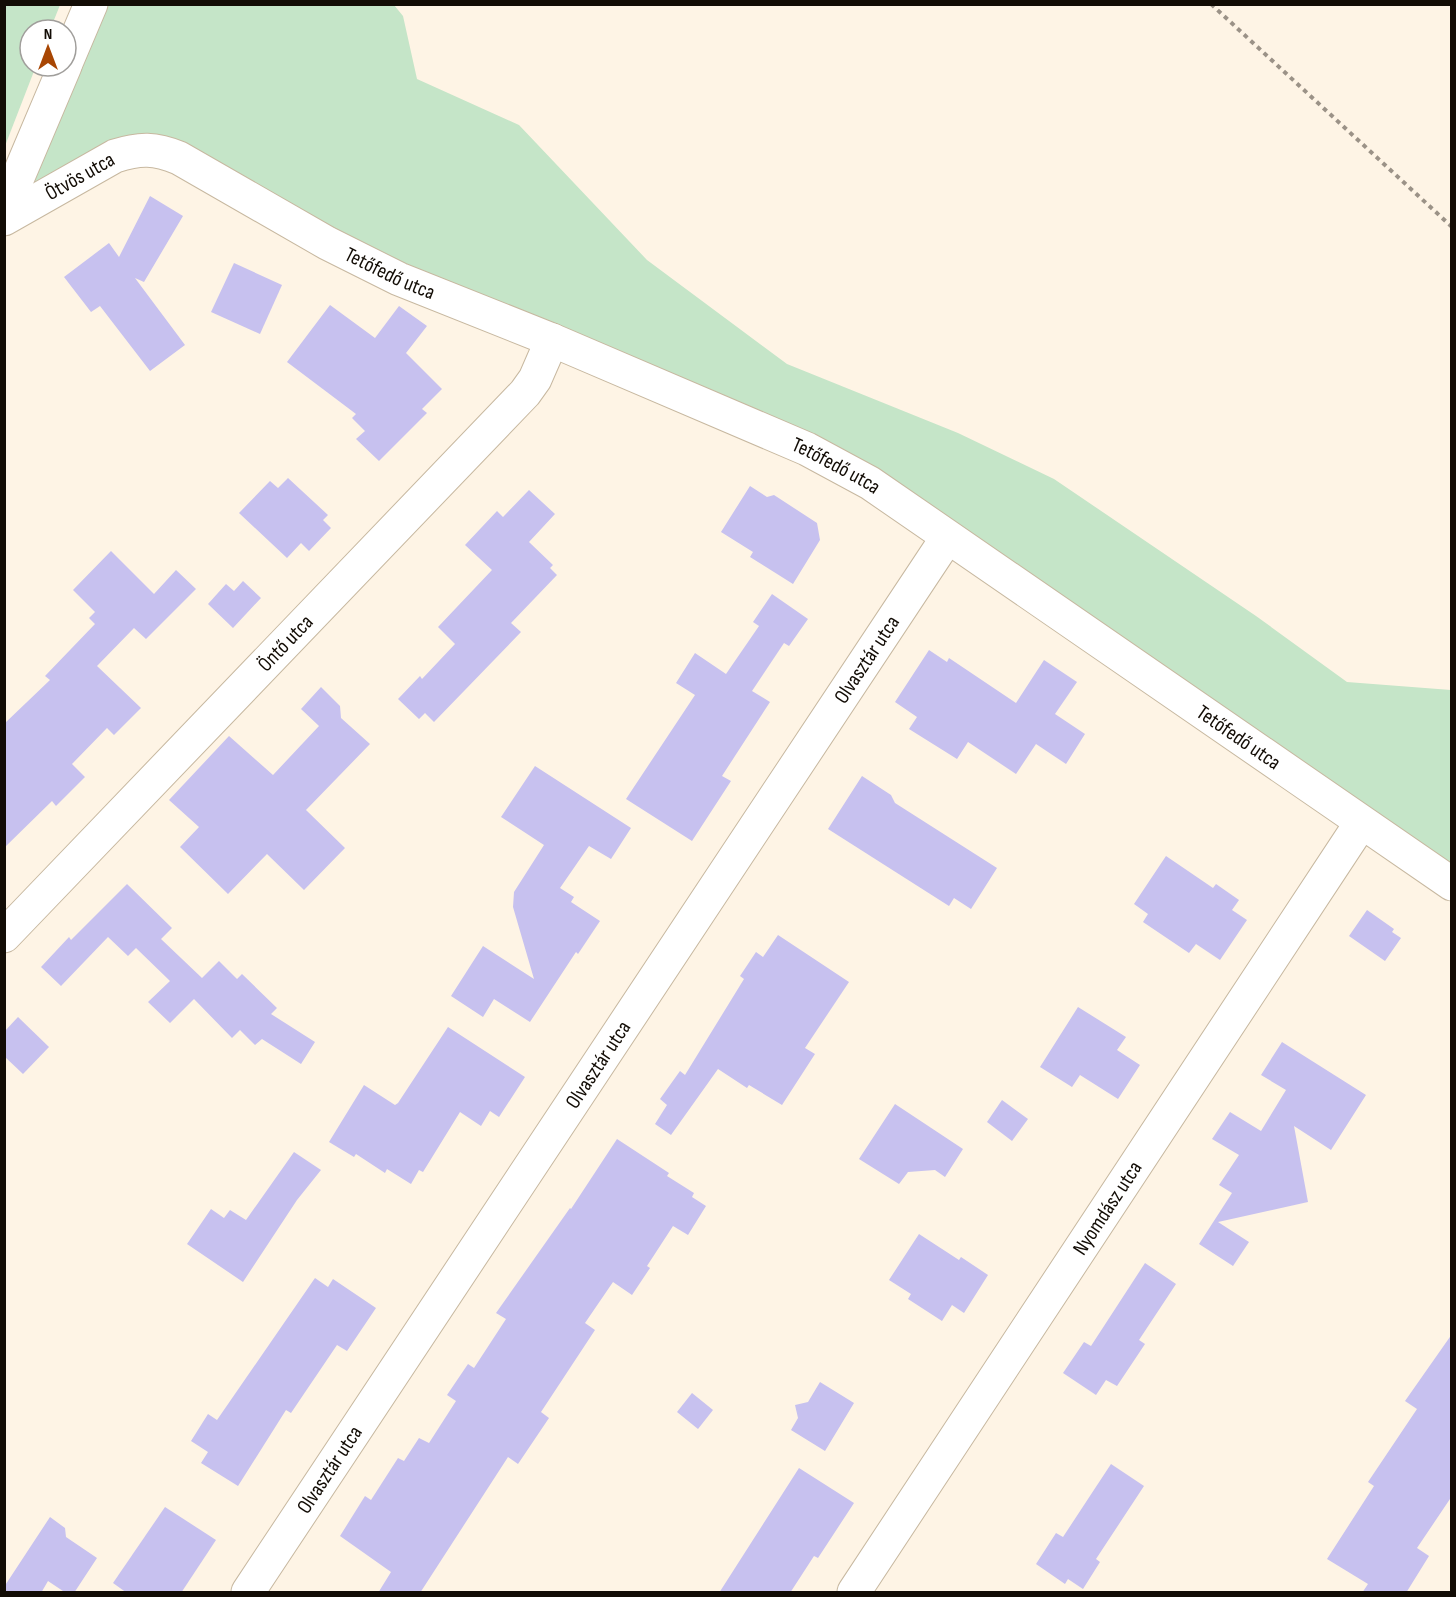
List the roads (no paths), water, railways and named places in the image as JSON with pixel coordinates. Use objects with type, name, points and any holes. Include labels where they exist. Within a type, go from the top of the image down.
[{"type":"street","points":[[78,34],[91,4]]},
{"type":"street","points":[[4,210],[60,78]]},
{"type":"street","name":"Ötvös utca","points":[[4,219],[115,156],[131,151],[162,151]]},
{"type":"street","name":"Tetőfedő utca","points":[[162,151],[179,158],[327,243],[399,279],[552,340],[807,448],[870,483],[1452,884]]},
{"type":"street","name":"Öntő utca","points":[[4,936],[525,393],[535,380],[552,340]]},
{"type":"street","name":"Olvasztár utca","points":[[248,1593],[947,538]]},
{"type":"street","name":"Nyomdász utca","points":[[854,1593],[1361,823]]}]
